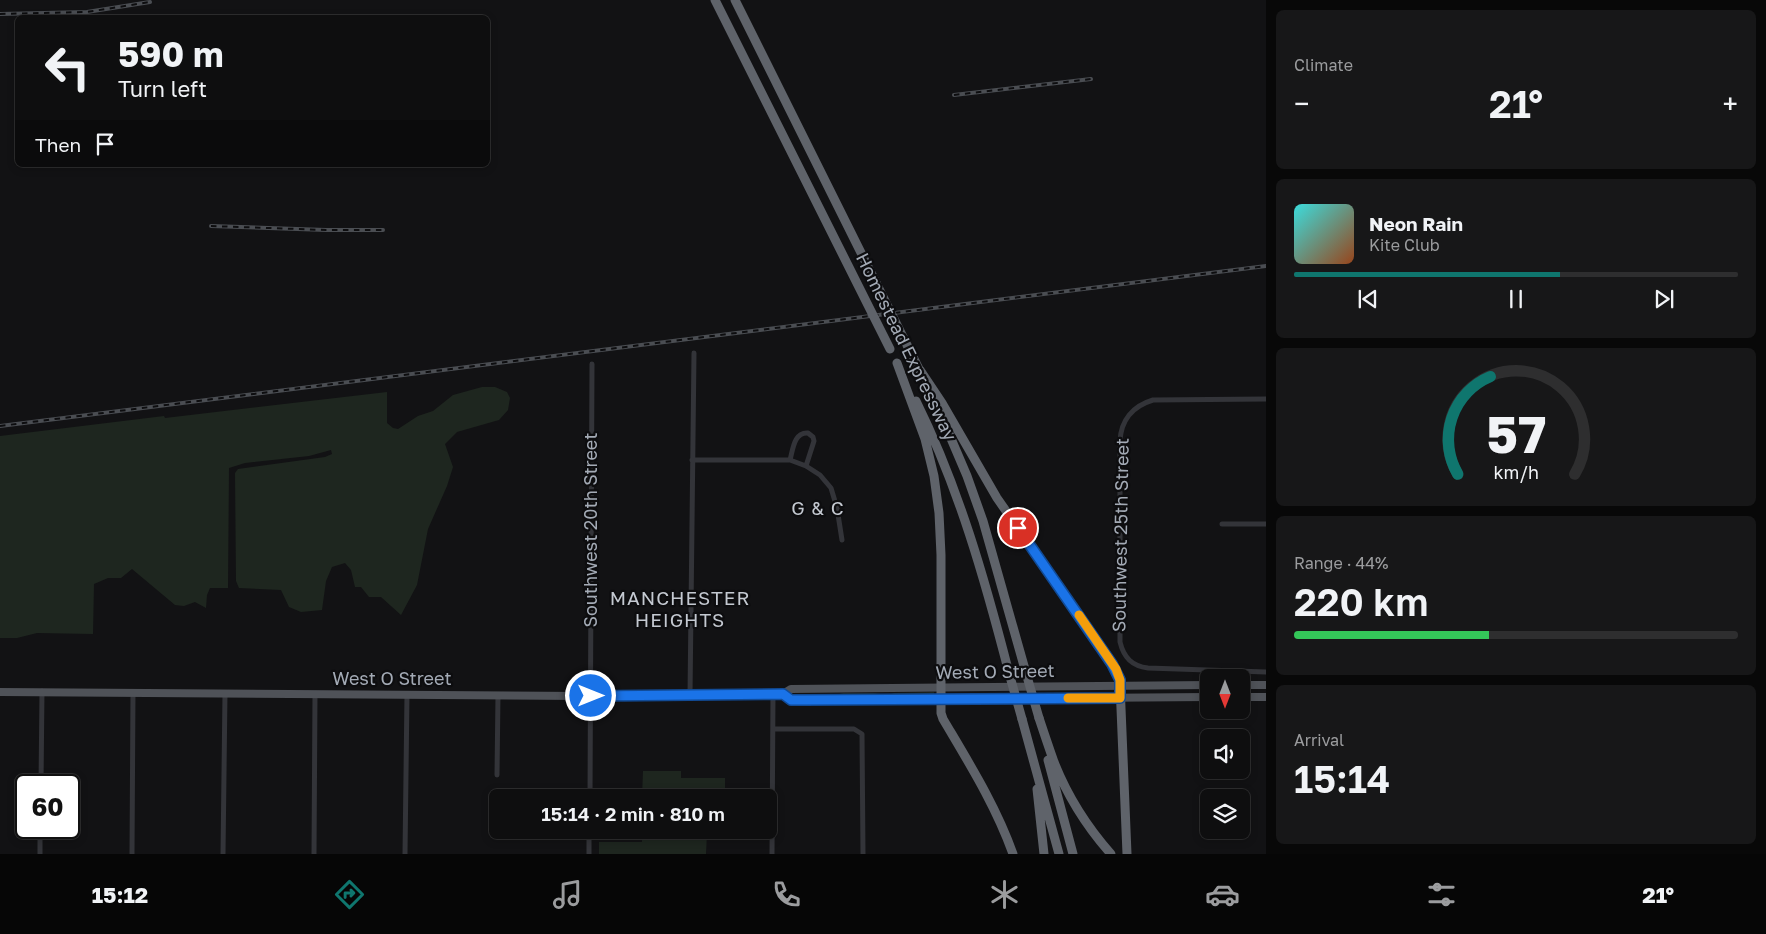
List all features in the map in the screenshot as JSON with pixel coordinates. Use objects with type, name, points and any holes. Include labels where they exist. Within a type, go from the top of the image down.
[{"type":"highway","name":"Homestead Expressway","points":[[715,0],[931,434],[961,509],[984,580],[1022,722]]},
{"type":"highway","name":"Homestead Expressway","points":[[735,0],[920,370],[954,444],[983,522],[1039,718]]},
{"type":"highway","points":[[897,363],[925,439],[940,513],[941,713],[943,720],[988,796],[1013,854]]},
{"type":"highway","points":[[920,370],[942,403],[997,498],[1112,664],[1119,677],[1127,854]]},
{"type":"highway","points":[[1039,718],[1065,786],[1100,840],[1112,854]]},
{"type":"highway","points":[[1039,718],[1042,736],[1074,854]]},
{"type":"highway","points":[[1022,722],[1038,800],[1044,854]]},
{"type":"highway","points":[[1022,722],[1059,854]]},
{"type":"main road","name":"West O Street","points":[[0,692],[591,696],[783,694],[791,689],[1200,685]]},
{"type":"main road","points":[[1250,685],[1266,685]]},
{"type":"main road","name":"West O Street","points":[[783,694],[791,700],[1200,697]]},
{"type":"main road","points":[[1250,697],[1266,697]]},
{"type":"street","points":[[690,695],[694,353]]},
{"type":"street","name":"Southwest 20th Street","points":[[590,789],[592,364]]},
{"type":"street","name":"Southwest 25th Street","points":[[1266,399],[1161,400],[1145,403],[1134,410],[1124,423],[1120,441],[1120,642],[1124,655],[1134,664],[1148,668],[1266,672]]},
{"type":"street","points":[[790,460],[796,438],[801,433],[808,433],[814,440],[806,466]]},
{"type":"street","points":[[692,460],[790,460],[806,466],[820,475],[830,488],[837,508],[842,540]]},
{"type":"street","points":[[1222,524],[1266,524]]},
{"type":"street","points":[[41,774],[42,691]]},
{"type":"street","points":[[132,854],[133,692]]},
{"type":"street","points":[[223,854],[225,693]]},
{"type":"street","points":[[314,854],[315,694]]},
{"type":"street","points":[[405,854],[407,694]]},
{"type":"street","points":[[772,854],[773,694]]},
{"type":"street","points":[[497,775],[498,695]]},
{"type":"street","points":[[773,729],[854,729],[860,731],[863,735],[863,854]]},
{"type":"street","points":[[40,839],[40,854]]},
{"type":"street","points":[[589,839],[589,854]]},
{"type":"shaded area","points":[[482,387],[495,387],[507,392],[510,398],[508,410],[499,420],[457,432],[445,444],[453,467],[447,486],[428,529],[417,585],[401,615],[381,597],[369,597],[361,587],[355,587],[351,570],[345,563],[332,567],[326,581],[322,610],[301,612],[289,607],[281,590],[239,588],[236,581],[235,473],[238,469],[325,457],[332,454],[331,450],[309,456],[245,463],[229,468],[228,588],[210,588],[207,595],[206,608],[195,602],[184,606],[175,605],[132,569],[121,578],[108,578],[94,584],[93,634],[37,633],[17,638],[0,638],[0,436],[387,392],[387,423],[393,428],[398,429],[418,416],[433,411],[453,395]]},
{"type":"shaded area","points":[[934,692],[934,695],[832,696],[843,693],[887,695],[894,693]]},
{"type":"shaded area","points":[[643,771],[681,771],[681,778],[725,778],[725,789],[642,789]]},
{"type":"shaded area","points":[[642,839],[707,839],[706,854],[599,854],[599,842],[642,842]]},
{"type":"railway","points":[[0,14],[87,12],[150,2]]},
{"type":"railway","points":[[954,95],[1091,79]]},
{"type":"railway","points":[[211,226],[383,230]]},
{"type":"railway","points":[[0,426],[1266,266]]},
{"type":"slow traffic","points":[[1068,698],[1120,698],[1120,680],[1116,669],[1079,615]]},
{"type":"district","name":"G & C","points":[[818,508]]},
{"type":"district","name":"MANCHESTER HEIGHTS","points":[[680,609]]},
{"type":"route","points":[[591,696],[783,694],[791,700],[1120,698],[1120,680],[1116,669],[1018,528]]}]
